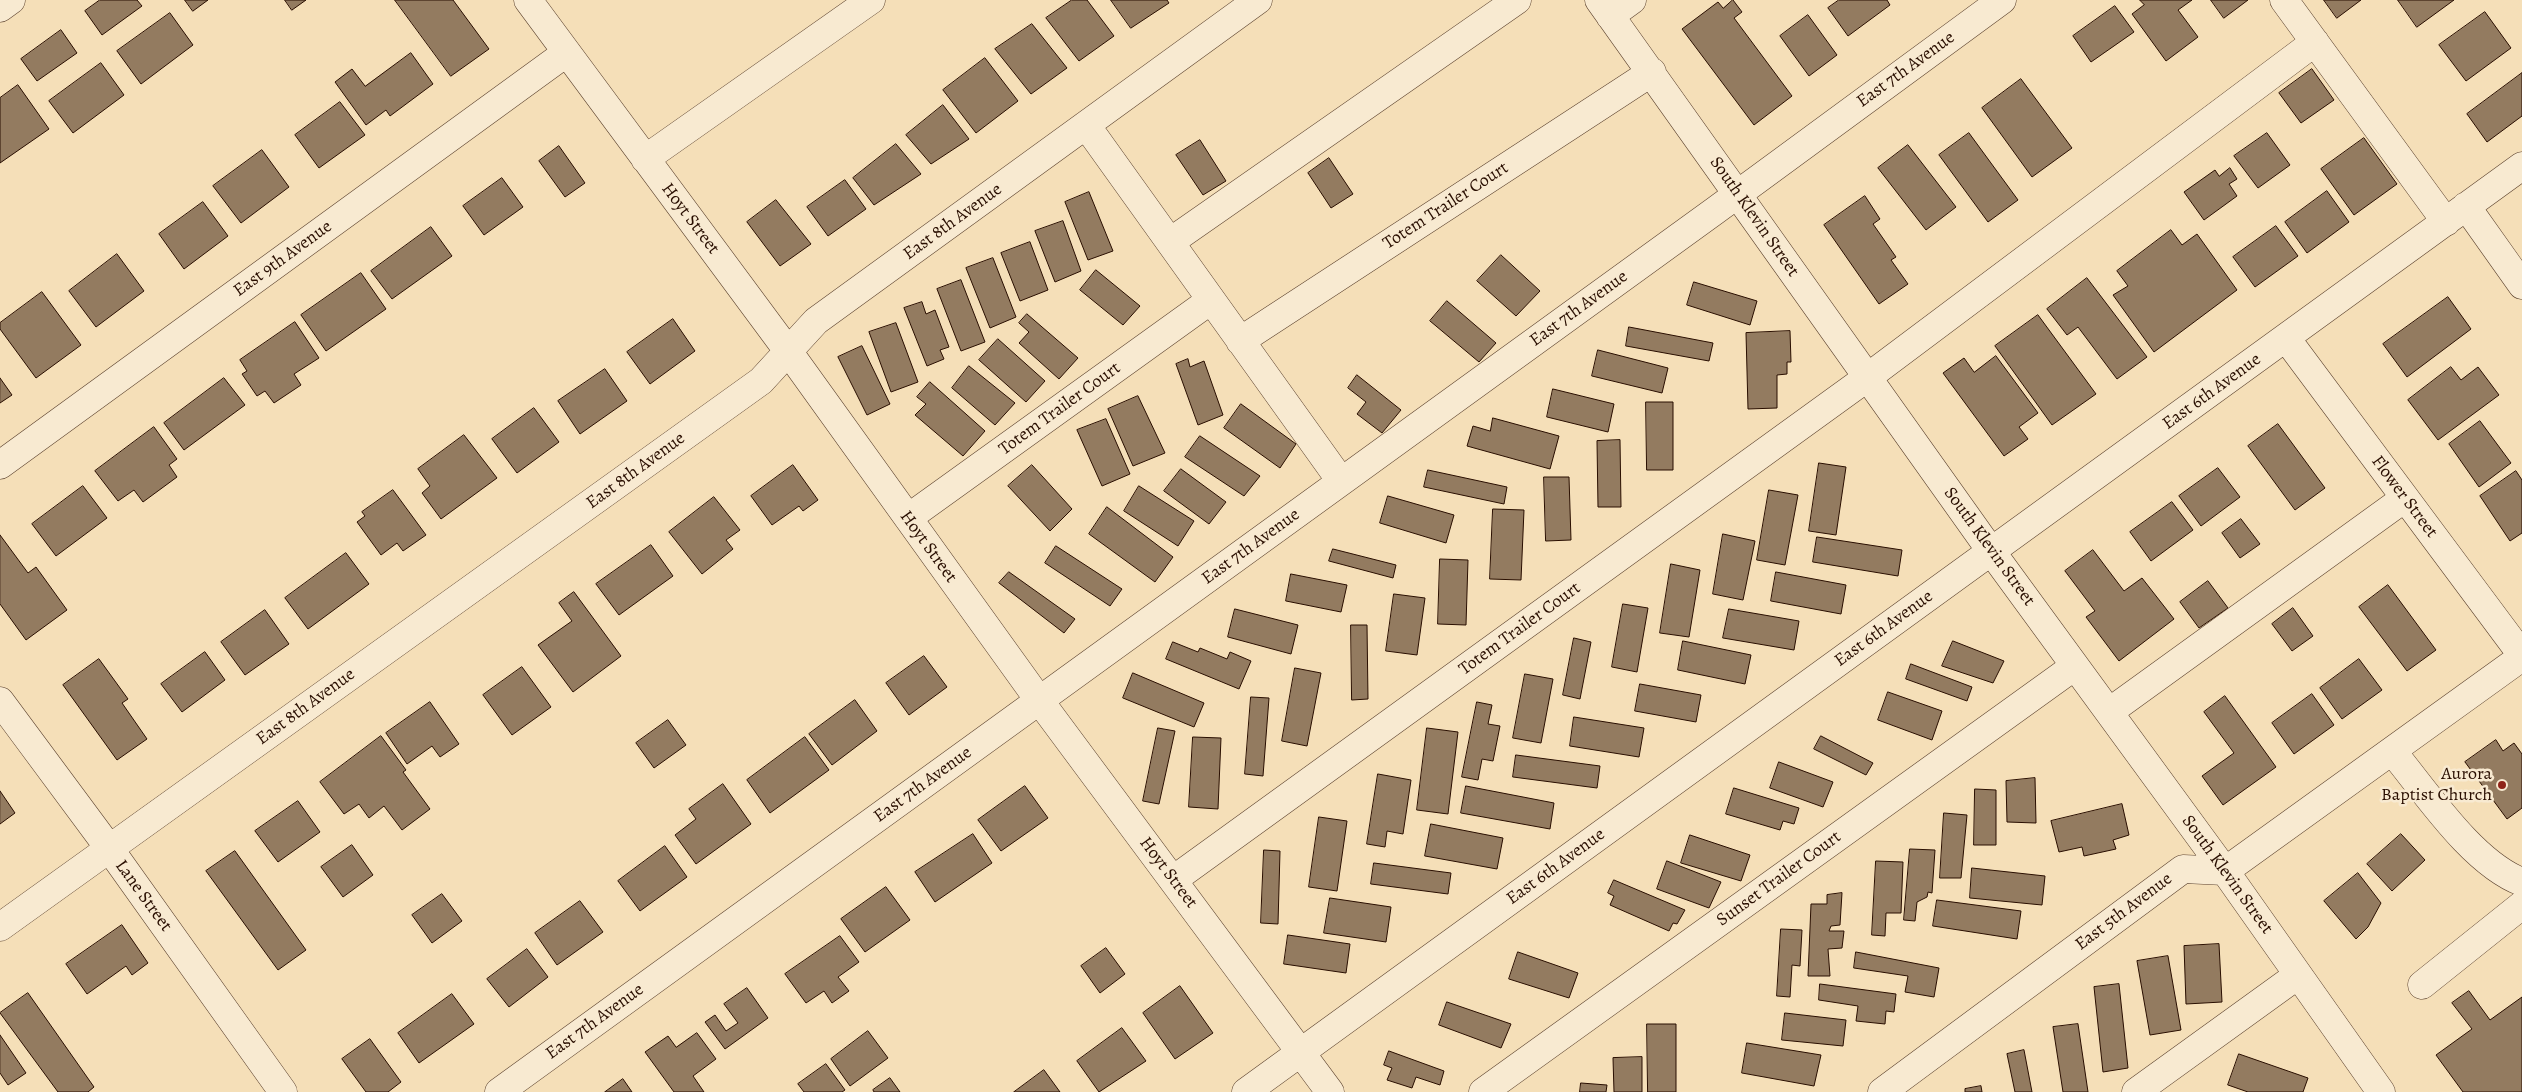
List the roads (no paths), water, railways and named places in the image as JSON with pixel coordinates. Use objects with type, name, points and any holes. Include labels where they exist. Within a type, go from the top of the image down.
[{"type":"street","points":[[0,8],[11,0]]},
{"type":"street","name":"Hoyt Street","points":[[528,0],[788,351],[1039,700],[1330,1092]]},
{"type":"street","points":[[645,159],[872,0]]},
{"type":"street","name":"East 8th Avenue","points":[[0,927],[761,381],[816,321],[1258,0]]},
{"type":"street","points":[[1170,242],[1517,0]]},
{"type":"street","name":"East 7th Avenue","points":[[498,1092],[1738,194],[2002,0]]},
{"type":"street","points":[[2284,0],[2315,42],[2456,214],[2522,285]]},
{"type":"street","name":"South Klevin Street","points":[[1614,5],[1652,72],[1991,551],[2225,871],[2380,1092]]},
{"type":"street","name":"Totem Trailer Court","points":[[1173,880],[1868,377],[2315,42]]},
{"type":"street","name":"East 9th Avenue","points":[[0,465],[566,53]]},
{"type":"street","name":"Totem Trailer Court","points":[[1240,341],[1652,72]]},
{"type":"street","points":[[1086,125],[1341,482]]},
{"type":"street","name":"East 6th Avenue","points":[[1246,1092],[2522,166]]},
{"type":"street","name":"Totem Trailer Court","points":[[908,518],[1212,300]]},
{"type":"street","name":"Flower Street","points":[[2286,338],[2522,656]]},
{"type":"street","points":[[2109,712],[2405,498]]},
{"type":"street","points":[[2225,871],[2522,656]]},
{"type":"street","name":"Sunset Trailer Court","points":[[1483,1092],[2075,666]]},
{"type":"street","name":"Lane Street","points":[[0,701],[109,848],[283,1092]]},
{"type":"street","points":[[2392,751],[2478,855],[2510,877],[2522,882]]},
{"type":"street","name":"East 5th Avenue","points":[[1882,1092],[2183,869],[2225,871]]},
{"type":"street","points":[[2422,985],[2522,905]]},
{"type":"street","points":[[2136,1092],[2298,975]]},
{"type":"place","name":"Aurora Baptist Church","points":[[2502,785]]}]
